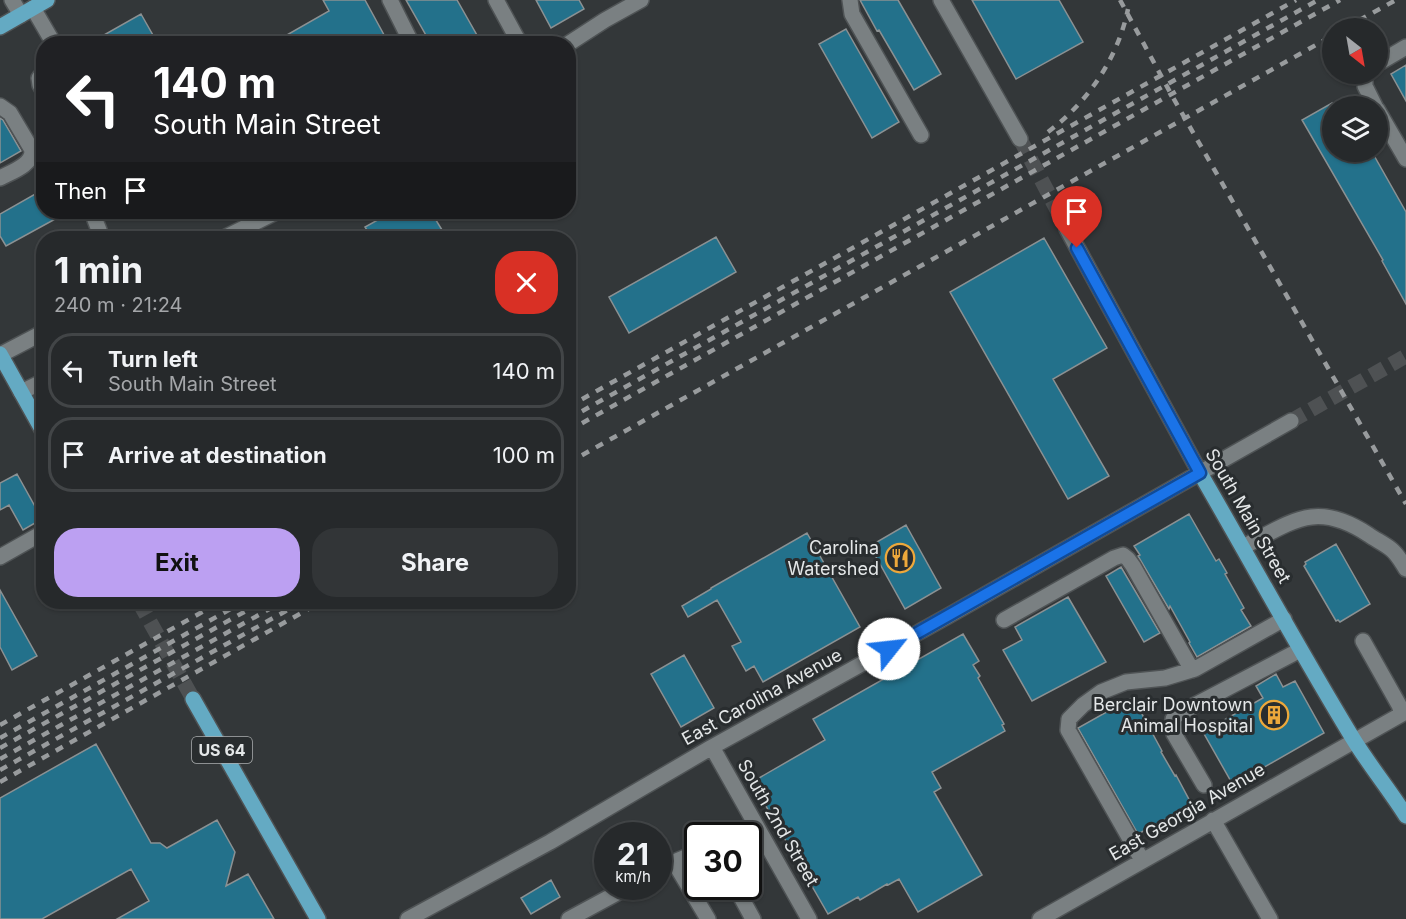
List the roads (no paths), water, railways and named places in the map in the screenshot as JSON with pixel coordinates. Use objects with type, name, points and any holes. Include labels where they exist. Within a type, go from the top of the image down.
[{"type":"main road","points":[[0,27],[34,7]]},
{"type":"main road","points":[[0,355],[36,416]]},
{"type":"main road","name":"South Main Street","points":[[1200,473],[1300,650],[1354,740],[1406,816]]},
{"type":"main road","name":"US 64","points":[[193,699],[318,919]]},
{"type":"street","points":[[12,0],[34,7],[50,36]]},
{"type":"street","points":[[390,0],[408,36]]},
{"type":"street","points":[[496,0],[516,36]]},
{"type":"street","points":[[576,39],[641,0]]},
{"type":"street","points":[[850,0],[852,14],[921,135]]},
{"type":"street","points":[[941,0],[1020,139]]},
{"type":"street","points":[[1388,58],[1406,47]]},
{"type":"street","points":[[0,106],[10,113],[32,150],[32,158],[0,178]]},
{"type":"street","points":[[1388,128],[1406,159]]},
{"type":"street","points":[[238,231],[263,219]]},
{"type":"street","points":[[253,224],[256,231]]},
{"type":"street","name":"South Main Street","points":[[1067,229],[1200,473]]},
{"type":"street","points":[[0,355],[36,336]]},
{"type":"street","points":[[21,392],[36,385]]},
{"type":"street","name":"East Carolina Avenue","points":[[408,919],[550,842],[712,747],[1292,421]]},
{"type":"street","points":[[1243,547],[1285,525],[1304,518],[1322,515],[1339,519],[1363,531],[1394,551],[1406,570]]},
{"type":"street","points":[[0,557],[36,537]]},
{"type":"street","points":[[1004,620],[1123,555],[1133,566],[1192,670]]},
{"type":"street","points":[[1142,860],[1068,730],[1070,718],[1083,705],[1113,686],[1126,682],[1165,678],[1192,670],[1284,619]]},
{"type":"street","name":"East Georgia Avenue","points":[[1040,919],[1402,714],[1363,641]]},
{"type":"street","points":[[1204,785],[1174,734],[1173,719],[1178,714],[1300,650]]},
{"type":"street","name":"South 2nd Street","points":[[712,747],[809,919]]},
{"type":"street","points":[[1213,820],[1270,919]]},
{"type":"street","points":[[684,858],[674,862],[708,919]]},
{"type":"street","points":[[569,919],[604,900]]},
{"type":"street","points":[[743,900],[753,919]]},
{"type":"tunnel","points":[[1020,139],[1067,229]]},
{"type":"tunnel","points":[[1291,421],[1406,356]]},
{"type":"tunnel","points":[[143,609],[193,699]]},
{"type":"railway","points":[[1120,0],[1171,94],[1406,504]]},
{"type":"railway","points":[[576,403],[1296,0]]},
{"type":"railway","points":[[576,415],[1318,0]]},
{"type":"railway","points":[[576,427],[1340,0]]},
{"type":"railway","points":[[1363,18],[1396,0]]},
{"type":"railway","points":[[1048,132],[1076,107],[1099,78],[1117,45],[1128,9]]},
{"type":"railway","points":[[576,459],[1322,42]]},
{"type":"railway","points":[[0,725],[207,609]]},
{"type":"railway","points":[[0,738],[230,609]]},
{"type":"railway","points":[[0,748],[249,609]]},
{"type":"railway","points":[[0,759],[269,609]]},
{"type":"railway","points":[[0,770],[289,609]]},
{"type":"railway","points":[[0,782],[309,609]]},
{"type":"place","name":"Carolina Watershed","points":[[900,558]]},
{"type":"place","name":"Berclair Downtown Animal Hospital","points":[[1274,715]]}]
